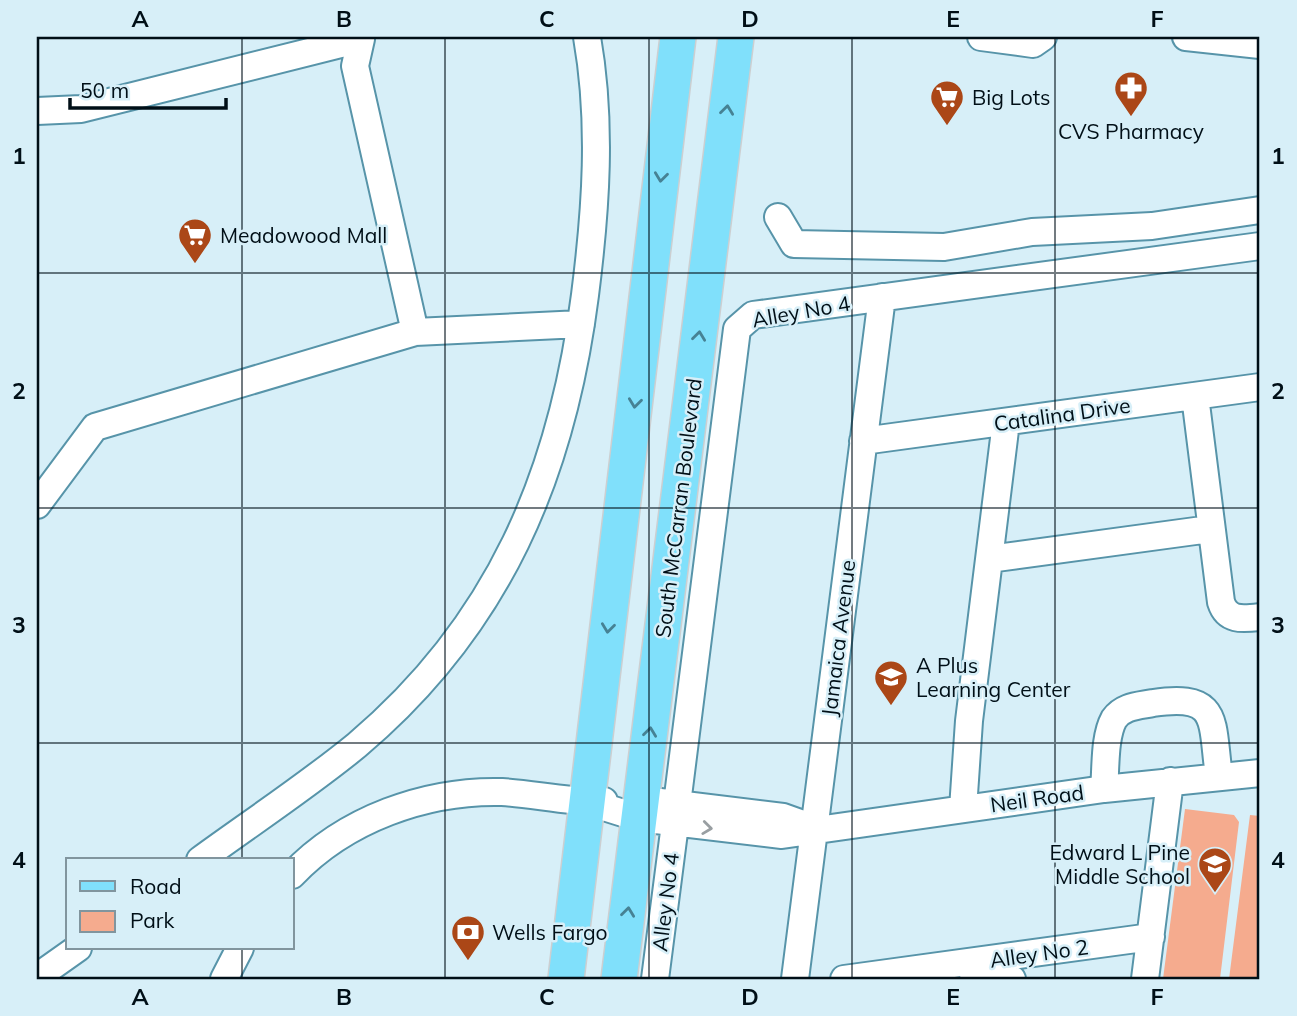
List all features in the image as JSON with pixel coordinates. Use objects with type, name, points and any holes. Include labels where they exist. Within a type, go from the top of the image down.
[{"type":"main road","points":[[566,979],[678,37]]},
{"type":"main road","name":"South McCarran Boulevard","points":[[619,979],[736,37]]},
{"type":"street","points":[[203,858],[358,744],[415,688],[472,617],[505,564],[550,464],[566,408],[581,324],[593,231],[596,170],[595,116],[587,37]]},
{"type":"street","points":[[981,37],[1032,44],[1043,37]]},
{"type":"street","points":[[1186,37],[1260,46]]},
{"type":"street","points":[[365,38],[355,66],[415,332]]},
{"type":"street","points":[[37,111],[69,112],[365,38]]},
{"type":"street","points":[[778,217],[794,244],[944,247],[1032,232],[1152,226],[1260,210]]},
{"type":"street","name":"Alley No 4","points":[[655,979],[737,329],[753,315],[1260,246]]},
{"type":"street","name":"Jamaica Avenue","points":[[795,979],[881,297]]},
{"type":"street","points":[[37,505],[95,427],[415,332],[581,324]]},
{"type":"street","name":"Catalina Drive","points":[[863,441],[1260,387]]},
{"type":"street","points":[[1195,396],[1210,529],[1224,611],[1243,619],[1260,617]]},
{"type":"street","points":[[963,809],[969,721],[1006,422]]},
{"type":"street","points":[[989,559],[1210,529]]},
{"type":"street","points":[[1104,789],[1111,730],[1119,713],[1129,707],[1180,699],[1194,701],[1204,707],[1210,718],[1219,776]]},
{"type":"street","name":"Neil Road","points":[[294,873],[332,842],[367,821],[427,799],[502,792],[676,814],[768,835],[1104,789],[1260,773]]},
{"type":"street","points":[[1145,979],[1170,781]]},
{"type":"street","name":"Alley No 2","points":[[844,979],[1150,937]]},
{"type":"street","points":[[38,970],[74,950]]},
{"type":"street","points":[[223,979],[239,950]]},
{"type":"street","points":[[926,968],[965,968],[1012,979]]},
{"type":"green space","name":"Edward L Pine Middle School","points":[[1185,809],[1234,815],[1239,822],[1220,979],[1163,979]]},
{"type":"green space","points":[[1250,815],[1260,816],[1260,979],[1229,979]]},
{"type":"place","name":"CVS Pharmacy","points":[[1131,118]]},
{"type":"place","name":"Big Lots","points":[[947,127]]},
{"type":"place","name":"Meadowood Mall","points":[[195,265]]},
{"type":"place","name":"A Plus Learning Center","points":[[891,707]]},
{"type":"place","name":"Edward L Pine Middle School","points":[[1215,894]]},
{"type":"place","name":"Wells Fargo","points":[[468,962]]}]
